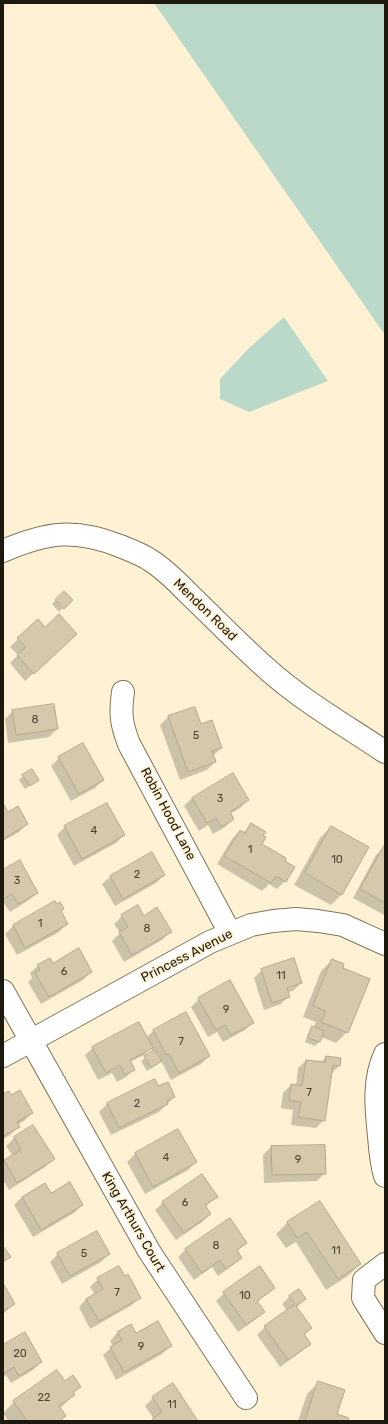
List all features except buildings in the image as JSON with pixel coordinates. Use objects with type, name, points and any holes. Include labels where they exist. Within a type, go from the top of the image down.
[{"type":"street","name":"Mendon Road","points":[[3,551],[22,542],[41,537],[60,534],[82,535],[103,539],[129,549],[150,560],[170,575],[267,669],[322,710],[385,752]]},
{"type":"street","name":"Robin Hood Lane","points":[[123,692],[120,708],[122,727],[230,933]]},
{"type":"street","name":"Princess Avenue","points":[[3,1056],[210,942],[251,925],[273,921],[318,921],[343,925],[385,944]]},
{"type":"street","name":"King Arthurs Court","points":[[3,991],[149,1251],[246,1398]]},
{"type":"street","points":[[385,1054],[378,1074],[376,1091],[376,1110],[380,1151],[385,1176]]},
{"type":"street","points":[[385,1264],[364,1280],[363,1298],[385,1332]]},
{"type":"green space","points":[[154,3],[385,3],[385,335]]},
{"type":"green space","points":[[284,317],[328,381],[249,412],[220,399],[220,379],[247,350]]}]
